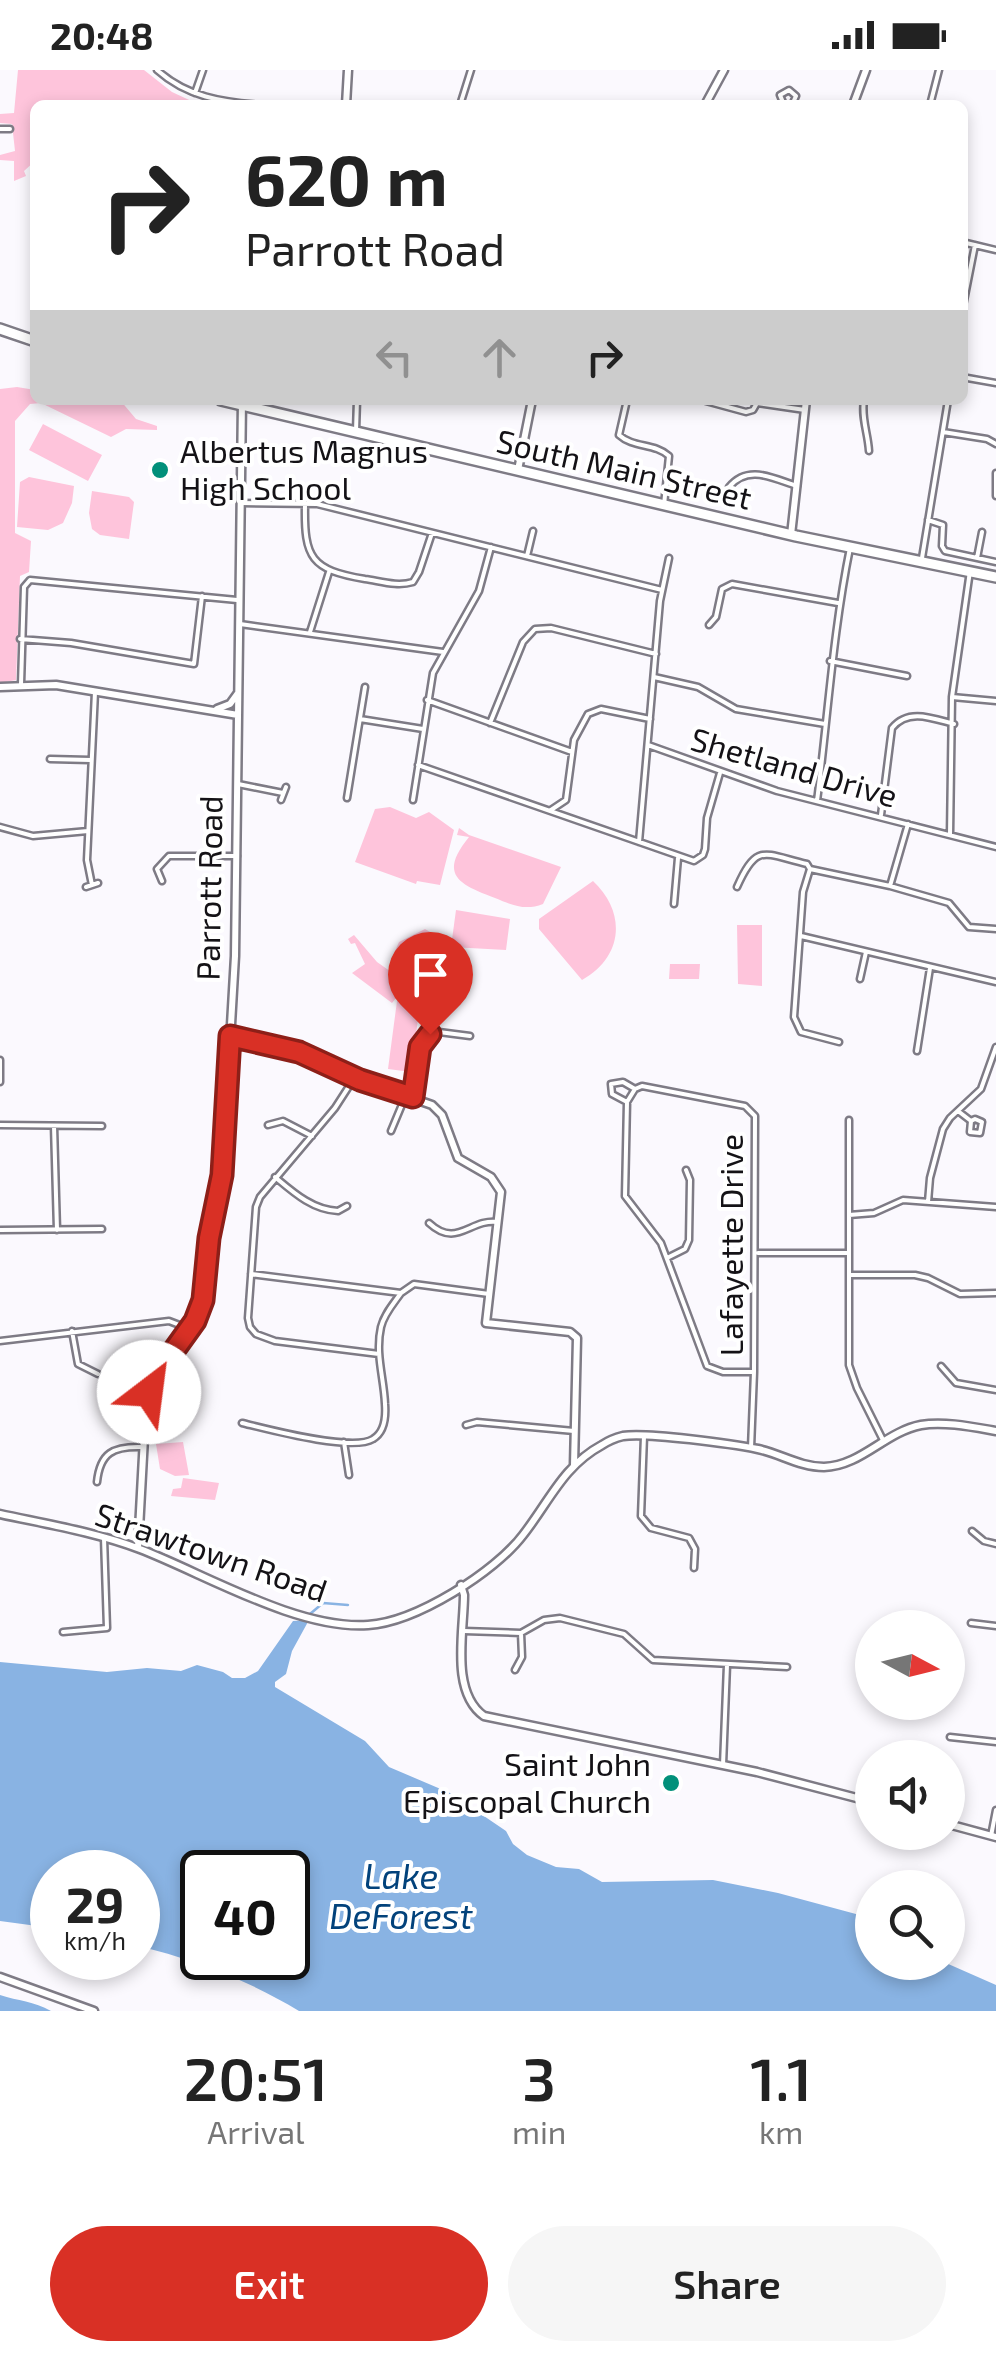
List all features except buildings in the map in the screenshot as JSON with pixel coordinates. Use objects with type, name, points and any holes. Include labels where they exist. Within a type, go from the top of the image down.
[{"type":"main road","points":[[0,328],[30,339]]},
{"type":"main road","name":"South Main Street","points":[[254,405],[791,535],[996,577]]},
{"type":"street","points":[[157,70],[195,94],[216,100]]},
{"type":"street","points":[[195,94],[203,70]]},
{"type":"street","points":[[346,100],[348,70]]},
{"type":"street","points":[[462,100],[471,70]]},
{"type":"street","points":[[708,100],[724,70]]},
{"type":"street","points":[[855,100],[866,70]]},
{"type":"street","points":[[931,100],[940,70]]},
{"type":"street","points":[[782,100],[781,94],[790,90],[795,100]]},
{"type":"street","points":[[0,129],[10,129]]},
{"type":"street","points":[[968,243],[996,250]]},
{"type":"street","points":[[968,283],[976,245]]},
{"type":"street","points":[[968,378],[996,383]]},
{"type":"street","name":"Parrott Road","points":[[138,1548],[144,1416],[151,1387],[190,1329],[203,1300],[209,1238],[221,1187],[237,856],[242,405]]},
{"type":"street","points":[[356,431],[357,405]]},
{"type":"street","points":[[518,470],[531,405]]},
{"type":"street","points":[[625,405],[619,435],[669,456],[664,505]]},
{"type":"street","points":[[720,405],[746,412],[755,405]]},
{"type":"street","points":[[778,405],[805,410]]},
{"type":"street","points":[[791,535],[806,405]]},
{"type":"street","points":[[863,405],[869,451]]},
{"type":"street","points":[[922,562],[947,405]]},
{"type":"street","points":[[943,432],[996,444]]},
{"type":"street","points":[[729,487],[747,473],[797,486]]},
{"type":"street","points":[[996,473],[996,496]]},
{"type":"street","points":[[241,503],[306,502],[662,590]]},
{"type":"street","points":[[306,502],[306,546],[329,572],[402,585],[412,582],[432,533]]},
{"type":"street","points":[[928,520],[943,524],[945,551],[996,562]]},
{"type":"street","points":[[527,556],[533,530]]},
{"type":"street","points":[[976,558],[982,532]]},
{"type":"street","points":[[414,800],[434,672],[479,592],[492,548]]},
{"type":"street","points":[[817,800],[830,661],[850,548]]},
{"type":"street","name":"Shetland Drive","points":[[669,558],[662,590],[648,745],[720,772],[996,847]]},
{"type":"street","points":[[950,835],[952,697],[970,571]]},
{"type":"street","points":[[310,632],[329,572]]},
{"type":"street","points":[[20,684],[20,639],[27,582],[240,600]]},
{"type":"street","points":[[708,624],[716,617],[722,589],[732,584],[838,603]]},
{"type":"street","points":[[20,639],[71,643],[194,664],[202,596]]},
{"type":"street","points":[[240,624],[444,652]]},
{"type":"street","points":[[490,722],[524,642],[534,629],[551,628],[656,654]]},
{"type":"street","points":[[830,661],[907,676]]},
{"type":"street","points":[[654,677],[698,687],[736,709],[827,725]]},
{"type":"street","points":[[0,687],[20,684],[95,692],[238,715]]},
{"type":"street","points":[[347,798],[364,686]]},
{"type":"street","points":[[92,885],[87,863],[95,692]]},
{"type":"street","points":[[209,711],[228,706],[238,692]]},
{"type":"street","points":[[952,697],[996,702]]},
{"type":"street","points":[[427,700],[572,752]]},
{"type":"street","points":[[546,811],[566,800],[572,752],[582,721],[594,710],[650,719]]},
{"type":"street","points":[[881,816],[892,728],[906,717],[928,717],[954,724]]},
{"type":"street","points":[[360,719],[423,728]]},
{"type":"street","points":[[638,843],[648,745]]},
{"type":"street","points":[[50,759],[90,760]]},
{"type":"street","points":[[418,765],[694,861],[703,856],[707,818],[720,772]]},
{"type":"street","points":[[238,784],[283,793]]},
{"type":"street","points":[[890,886],[908,824]]},
{"type":"street","points":[[0,828],[33,836],[88,831]]},
{"type":"street","points":[[738,887],[749,861],[760,854],[948,903],[969,927],[996,929]]},
{"type":"street","points":[[162,882],[158,868],[169,856],[237,856]]},
{"type":"street","points":[[674,904],[678,858]]},
{"type":"street","points":[[810,869],[802,892],[795,1026],[811,1036],[839,1042]]},
{"type":"street","points":[[800,935],[996,982]]},
{"type":"street","points":[[860,979],[866,952]]},
{"type":"street","points":[[916,1050],[930,968]]},
{"type":"street","points":[[391,1131],[410,1096],[420,1047],[426,1037],[436,1032],[470,1036]]},
{"type":"street","points":[[230,1036],[299,1052],[440,1112],[459,1160],[496,1182],[501,1196],[485,1320],[489,1326],[568,1332],[576,1336],[574,1465]]},
{"type":"street","points":[[928,1202],[943,1129],[980,1088],[996,1047]]},
{"type":"street","points":[[0,1060],[0,1082]]},
{"type":"street","points":[[355,1078],[256,1207],[248,1318],[256,1334],[275,1341],[379,1354]]},
{"type":"street","points":[[626,1102],[612,1094],[611,1084],[623,1082],[635,1089],[626,1102],[625,1196],[654,1230],[706,1366],[723,1372],[754,1372]]},
{"type":"street","name":"Lafayette Drive","points":[[635,1089],[651,1086],[751,1110],[756,1127],[751,1448]]},
{"type":"street","points":[[958,1111],[970,1121]]},
{"type":"street","points":[[849,1120],[850,1365],[856,1388],[884,1442]]},
{"type":"street","points":[[268,1125],[283,1121],[312,1136]]},
{"type":"street","points":[[0,1124],[102,1126]]},
{"type":"street","points":[[54,1126],[57,1230]]},
{"type":"street","points":[[667,1258],[686,1249],[689,1240],[690,1180],[686,1170]]},
{"type":"street","points":[[276,1177],[306,1202],[320,1208],[338,1211],[347,1206]]},
{"type":"street","points":[[848,1215],[874,1213],[902,1200],[996,1207]]},
{"type":"street","points":[[428,1223],[457,1234],[483,1221],[498,1222]]},
{"type":"street","points":[[0,1230],[102,1229]]},
{"type":"street","points":[[756,1253],[848,1253]]},
{"type":"street","points":[[251,1274],[401,1293]]},
{"type":"street","points":[[849,1275],[915,1275],[960,1294],[996,1292]]},
{"type":"street","points":[[242,1423],[307,1438],[371,1441],[384,1426],[381,1327],[401,1293],[415,1284],[489,1294]]},
{"type":"street","points":[[0,1341],[169,1322],[190,1329]]},
{"type":"street","points":[[72,1332],[78,1364],[98,1374]]},
{"type":"street","points":[[942,1366],[956,1383],[996,1390]]},
{"type":"street","points":[[466,1425],[474,1422],[574,1432]]},
{"type":"street","points":[[694,1568],[696,1550],[689,1538],[651,1528],[641,1516],[644,1436],[751,1448],[800,1464],[825,1467],[852,1460],[921,1426],[996,1431]]},
{"type":"street","name":"Strawtown Road","points":[[0,1514],[138,1548],[287,1610],[351,1625],[373,1625],[406,1615],[495,1563],[518,1542],[557,1483],[574,1465],[613,1439],[644,1436]]},
{"type":"street","points":[[344,1442],[349,1475]]},
{"type":"street","points":[[96,1482],[100,1464],[108,1453],[120,1447],[142,1447]]},
{"type":"street","points":[[972,1531],[984,1541],[996,1544]]},
{"type":"street","points":[[63,1632],[107,1628],[104,1538]]},
{"type":"street","points":[[462,1585],[467,1696],[484,1716],[723,1765],[855,1798]]},
{"type":"street","points":[[464,1631],[521,1633],[544,1620],[566,1618],[624,1634],[653,1660],[787,1667]]},
{"type":"street","points":[[971,1622],[996,1626]]},
{"type":"street","points":[[514,1670],[522,1658],[521,1633]]},
{"type":"street","points":[[723,1765],[728,1666]]},
{"type":"street","points":[[950,1737],[996,1742]]},
{"type":"street","points":[[965,1829],[993,1836],[996,1810]]},
{"type":"street","points":[[0,1976],[94,2011]]},
{"type":"shaded area","points":[[18,70],[144,70],[189,100],[30,100],[30,166],[24,171],[26,176],[14,181],[14,161],[0,160],[0,155],[15,151],[12,124],[0,123],[0,114],[14,113]]},
{"type":"shaded area","points":[[0,389],[30,389],[30,404],[15,421],[15,533],[31,541],[29,572],[20,576],[16,680],[0,683]]},
{"type":"shaded area","points":[[45,405],[124,405],[136,419],[157,426],[157,430],[126,429],[111,437]]},
{"type":"shaded area","points":[[43,424],[102,455],[88,481],[29,450]]},
{"type":"shaded area","points":[[29,477],[74,486],[63,523],[48,530],[17,527],[20,482]]},
{"type":"shaded area","points":[[92,491],[129,497],[134,502],[129,539],[100,535],[92,529]]},
{"type":"shaded area","points":[[390,807],[416,818],[429,812],[454,830],[440,885],[417,881],[416,884],[355,862],[375,809]]},
{"type":"shaded area","points":[[459,828],[561,867],[543,904],[513,905],[462,882],[456,876],[455,860],[469,837],[457,835]]},
{"type":"shaded area","points":[[593,881],[611,907],[616,934],[606,959],[582,980],[539,929],[539,919]]},
{"type":"shaded area","points":[[456,910],[510,919],[506,950],[451,947]]},
{"type":"shaded area","points":[[737,925],[762,925],[762,986],[738,984]]},
{"type":"shaded area","points":[[425,929],[437,936],[426,976],[421,978],[391,960],[399,942]]},
{"type":"shaded area","points":[[354,935],[377,962],[407,983],[397,988],[401,992],[392,1003],[352,973],[365,964],[355,943],[348,939]]},
{"type":"shaded area","points":[[670,964],[700,964],[699,979],[669,979]]},
{"type":"shaded area","points":[[397,1001],[420,1004],[411,1072],[388,1069]]},
{"type":"shaded area","points":[[183,1442],[189,1475],[175,1476],[160,1469],[156,1444]]},
{"type":"shaded area","points":[[183,1478],[219,1483],[215,1500],[171,1496],[173,1489],[181,1488]]},
{"type":"water","name":"Lake DeForest","points":[[309,1620],[292,1651],[286,1674],[275,1682],[275,1687],[365,1741],[389,1767],[450,1793],[506,1831],[513,1844],[527,1855],[556,1867],[579,1869],[602,1882],[713,1880],[855,1914],[855,1980],[965,1980],[965,1971],[996,1985],[996,2011],[299,2011],[239,1980],[310,1980],[310,1850],[180,1850],[180,1957],[160,1952],[160,1850],[30,1850],[30,1925],[0,1921],[0,1662],[107,1672],[147,1668],[181,1671],[197,1665],[232,1678],[245,1678],[258,1671],[293,1621]]},
{"type":"water","points":[[0,1995],[32,2003],[51,2011],[0,2011]]},
{"type":"waterway","points":[[310,1614],[323,1603],[348,1605]]},
{"type":"place","name":"Albertus Magnus High School","points":[[160,470]]},
{"type":"place","name":"Saint John Episcopal Church","points":[[671,1783]]},
{"type":"route","points":[[149,1392],[195,1321],[203,1300],[209,1238],[222,1175],[230,1036],[299,1052],[360,1080],[413,1097],[420,1047],[430,1034]]}]
